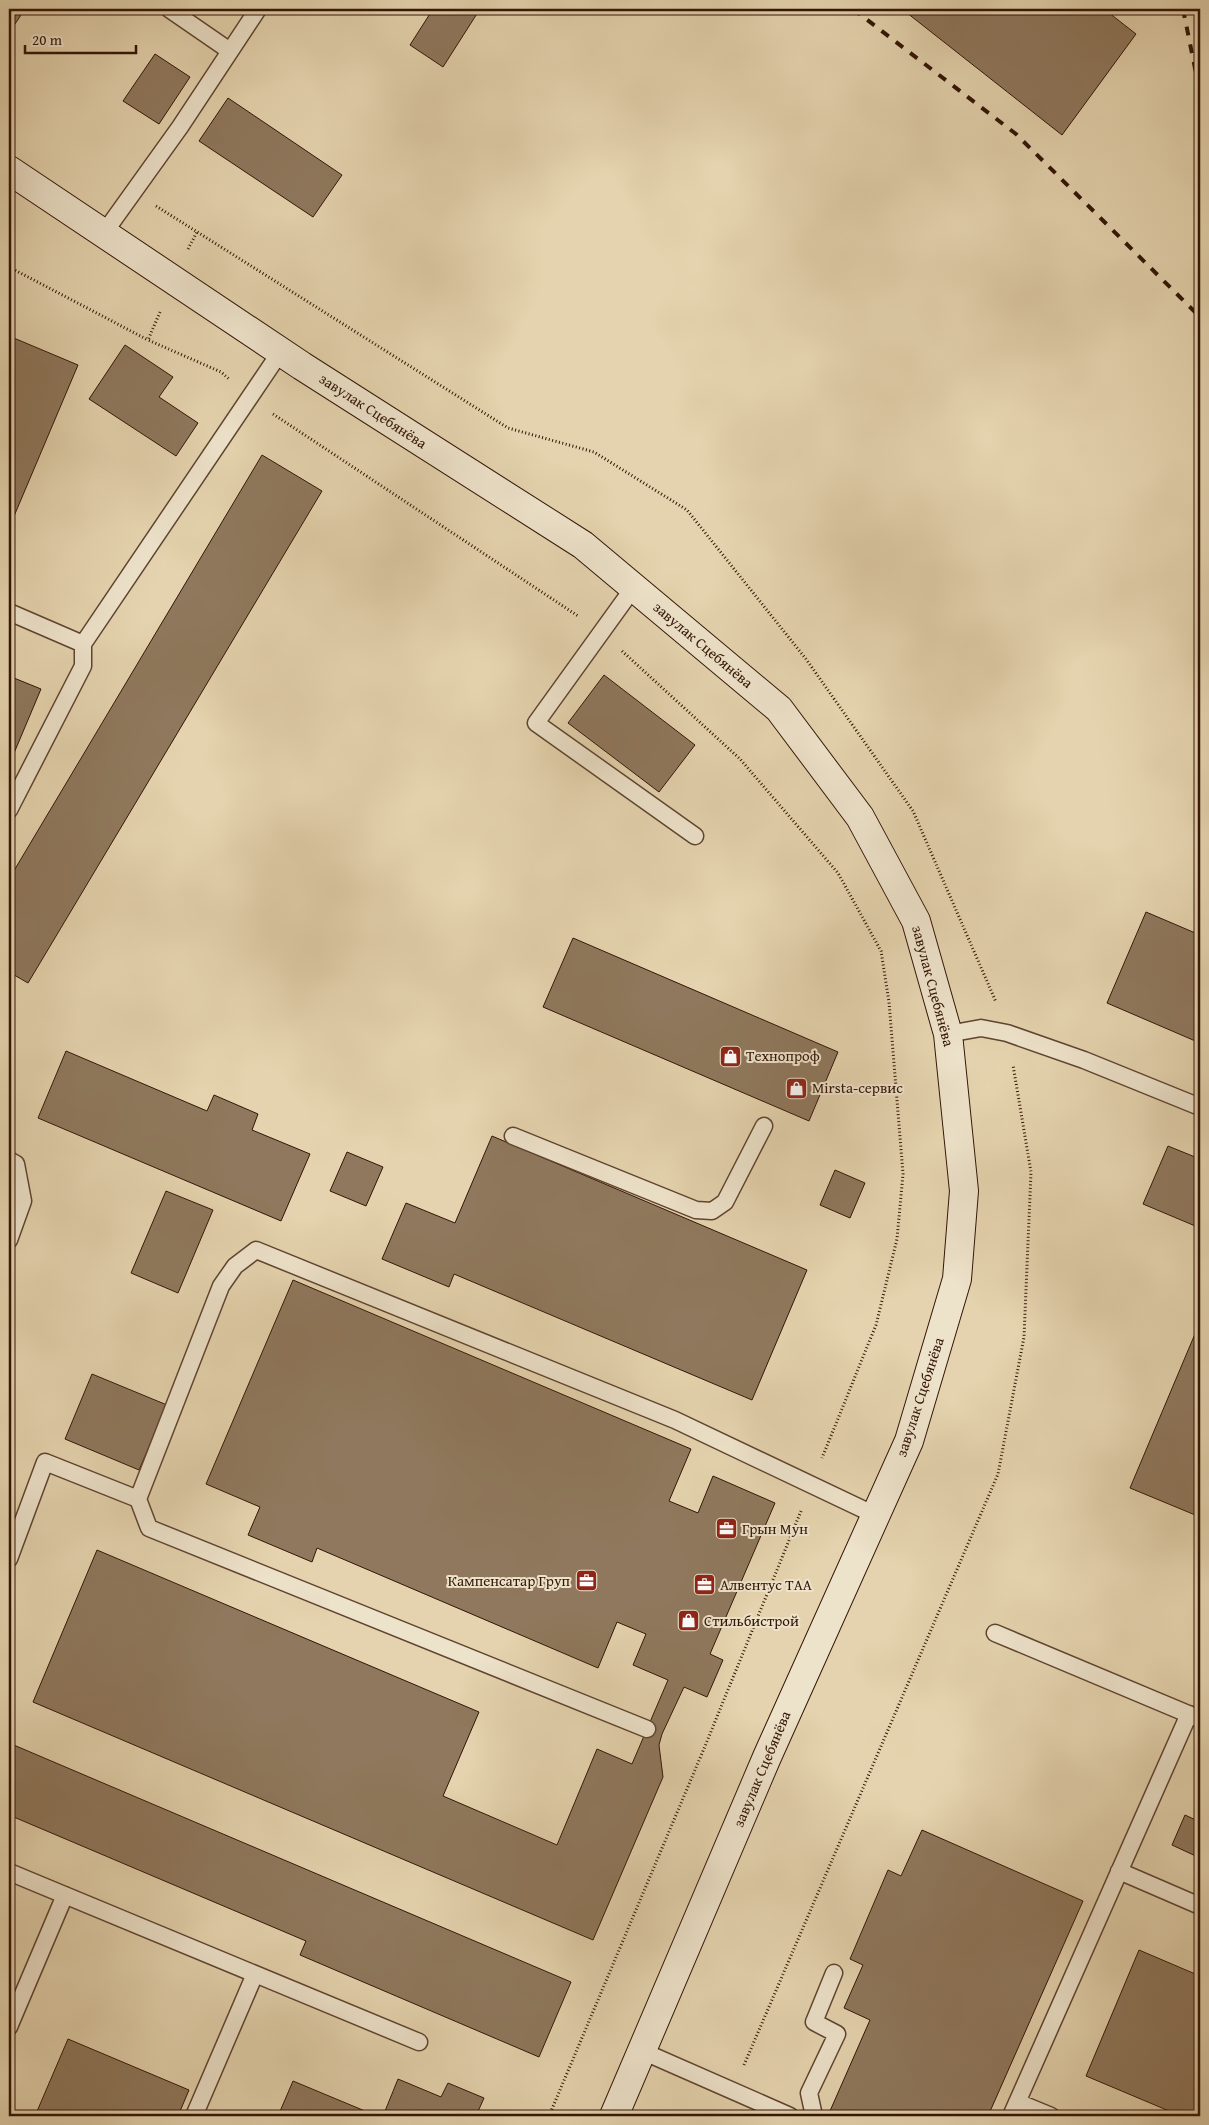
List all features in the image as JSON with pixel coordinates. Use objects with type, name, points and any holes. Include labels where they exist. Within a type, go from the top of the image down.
[{"type":"street","name":"завулак Сцебянёва","points":[[9,170],[281,351],[583,545],[634,587],[779,709],[860,817],[916,921],[948,1034],[964,1191],[957,1280],[909,1441],[767,1757],[614,2116]]},
{"type":"lane","points":[[168,9],[230,51]]},
{"type":"lane","points":[[104,233],[180,127],[258,9]]},
{"type":"lane","points":[[9,810],[83,666],[83,644],[281,351]]},
{"type":"lane","points":[[634,587],[536,723],[695,836]]},
{"type":"lane","points":[[9,612],[83,644]]},
{"type":"lane","points":[[948,1034],[981,1028],[1007,1033],[1084,1060],[1200,1107]]},
{"type":"lane","points":[[513,1136],[696,1210],[712,1211],[725,1202],[764,1126]]},
{"type":"lane","points":[[9,1160],[16,1164],[23,1201],[9,1240]]},
{"type":"lane","points":[[647,1729],[149,1528],[138,1499],[221,1286],[235,1266],[256,1250],[675,1420],[875,1515]]},
{"type":"lane","points":[[9,1559],[45,1462],[138,1499]]},
{"type":"lane","points":[[995,1633],[1195,1716],[1120,1871],[1014,2109],[1051,2116]]},
{"type":"lane","points":[[1120,1871],[1200,1906]]},
{"type":"lane","points":[[9,1872],[419,2042]]},
{"type":"lane","points":[[9,2027],[64,1895]]},
{"type":"lane","points":[[814,2116],[808,2093],[838,2034],[814,2022],[834,1973]]},
{"type":"lane","points":[[194,2116],[254,1974]]},
{"type":"lane","points":[[642,2050],[790,2116]]},
{"type":"path","points":[[133,192],[508,428],[594,452],[687,510],[806,659],[913,811],[1007,1033],[1031,1172],[1024,1337],[998,1474],[733,2091]]},
{"type":"path","points":[[148,340],[197,232]]},
{"type":"path","points":[[9,268],[148,340],[221,372],[249,398],[602,632],[740,759],[838,873],[881,951],[889,1002],[903,1174],[898,1239],[876,1325],[703,1751],[549,2116]]},
{"type":"building","points":[[9,9],[25,9],[9,33]]},
{"type":"building","points":[[433,9],[480,9],[443,67],[410,45]]},
{"type":"building","points":[[902,9],[1104,9],[1136,34],[1062,135]]},
{"type":"building","points":[[155,54],[190,77],[159,124],[123,101]]},
{"type":"building","points":[[228,98],[342,175],[313,217],[199,141]]},
{"type":"building","points":[[9,336],[78,365],[9,528]]},
{"type":"building","points":[[125,345],[173,377],[159,397],[198,423],[176,456],[89,399]]},
{"type":"building","points":[[262,455],[322,491],[28,983],[9,972],[9,879]]},
{"type":"building","points":[[604,675],[695,745],[659,792],[568,723]]},
{"type":"building","points":[[9,676],[41,689],[9,765]]},
{"type":"building","points":[[1146,912],[1200,935],[1200,1043],[1107,1003]]},
{"type":"building","points":[[573,938],[838,1052],[809,1121],[543,1007]]},
{"type":"building","points":[[66,1051],[207,1111],[214,1095],[258,1114],[252,1130],[310,1154],[281,1221],[38,1118]]},
{"type":"building","points":[[492,1136],[807,1270],[752,1400],[454,1274],[449,1287],[382,1259],[406,1203],[455,1223]]},
{"type":"building","points":[[1168,1146],[1200,1159],[1200,1228],[1143,1204]]},
{"type":"building","points":[[347,1152],[383,1167],[366,1206],[330,1191]]},
{"type":"building","points":[[835,1170],[865,1183],[850,1218],[820,1205]]},
{"type":"building","points":[[166,1191],[213,1210],[178,1293],[131,1273]]},
{"type":"building","points":[[293,1280],[691,1449],[669,1501],[698,1513],[713,1476],[775,1503],[710,1654],[723,1660],[707,1697],[684,1687],[662,1734],[659,1745],[663,1777],[593,1940],[33,1702],[97,1550],[479,1712],[443,1796],[557,1845],[597,1749],[632,1764],[668,1680],[633,1665],[646,1634],[617,1622],[598,1668],[317,1548],[312,1562],[248,1535],[260,1507],[206,1484]]},
{"type":"building","points":[[1200,1322],[1200,1517],[1130,1488]]},
{"type":"building","points":[[92,1374],[167,1405],[139,1470],[65,1439]]},
{"type":"building","points":[[9,1743],[571,1982],[539,2057],[300,1955],[306,1941],[9,1815]]},
{"type":"building","points":[[1185,1815],[1200,1822],[1200,1858],[1172,1845]]},
{"type":"building","points":[[922,1830],[1083,1901],[988,2116],[842,2116],[830,2111],[870,2020],[844,2008],[863,1965],[850,1959],[888,1870],[901,1876]]},
{"type":"building","points":[[1139,1950],[1200,1976],[1200,2116],[1181,2116],[1086,2076]]},
{"type":"building","points":[[68,2039],[189,2090],[178,2116],[35,2116]]},
{"type":"building","points":[[398,2079],[441,2097],[448,2083],[484,2098],[476,2116],[383,2116]]},
{"type":"building","points":[[293,2081],[377,2116],[278,2116]]},
{"type":"railway","points":[[853,9],[1016,134],[1200,317]]},
{"type":"railway","points":[[1183,9],[1200,93]]},
{"type":"place","name":"Технопроф","points":[[730,1056]]},
{"type":"place","name":"Mirsta-сервис","points":[[796,1088]]},
{"type":"place","name":"Грын Мун","points":[[726,1529]]},
{"type":"place","name":"Кампенсатар Груп","points":[[586,1581]]},
{"type":"place","name":"Алвентус ТАА","points":[[704,1585]]},
{"type":"place","name":"Стильбистрой","points":[[688,1621]]}]
